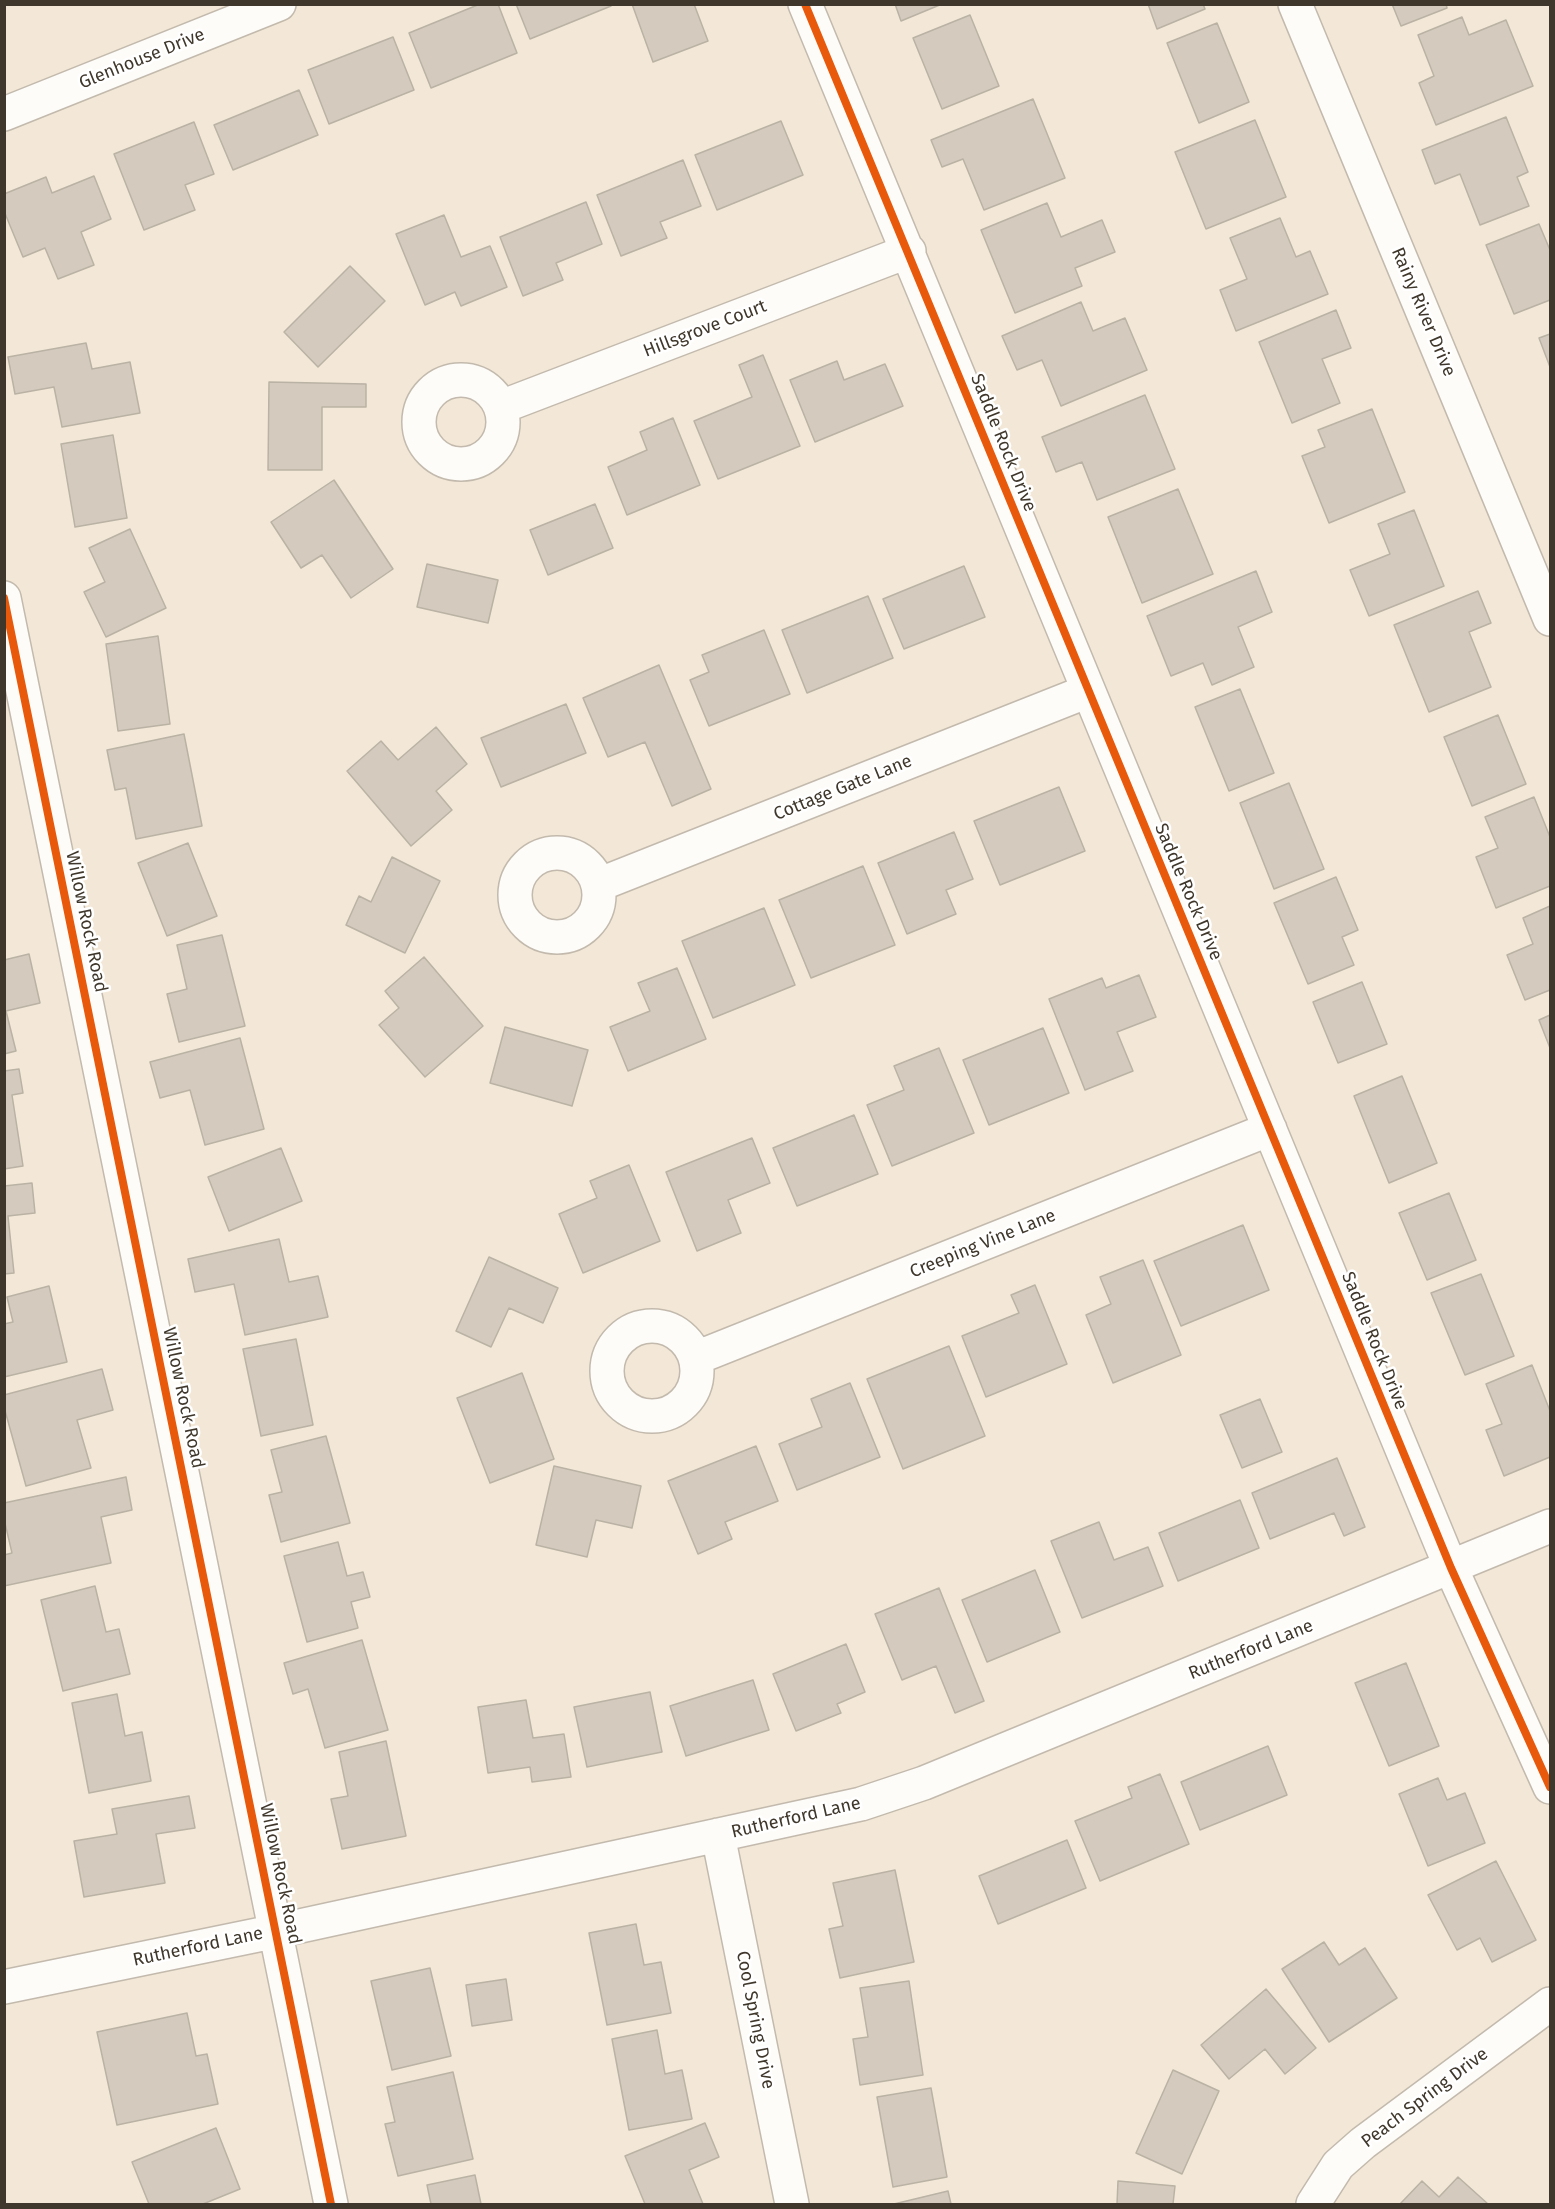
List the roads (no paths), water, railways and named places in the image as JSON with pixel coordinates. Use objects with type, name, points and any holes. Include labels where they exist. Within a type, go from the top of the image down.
[{"type":"street","name":"Glenhouse Drive","points":[[4,114],[279,4]]},
{"type":"street","name":"Saddle Rock Drive","points":[[805,4],[909,251],[1088,691],[1451,1568],[1551,1787]]},
{"type":"street","name":"Rainy River Drive","points":[[1295,4],[1551,619]]},
{"type":"street","name":"Hillsgrove Court","points":[[501,407],[909,251]]},
{"type":"street","name":"Willow Rock Road","points":[[4,598],[331,2205]]},
{"type":"street","name":"Cottage Gate Lane","points":[[598,885],[1088,691]]},
{"type":"street","name":"Creeping Vine Lane","points":[[696,1358],[1270,1129]]},
{"type":"street","name":"Rutherford Lane","points":[[4,1988],[861,1804],[924,1783],[1551,1526]]},
{"type":"street","name":"Cool Spring Drive","points":[[718,1835],[792,2205]]},
{"type":"street","name":"Peach Spring Drive","points":[[1313,2205],[1338,2165],[1363,2143],[1551,2004]]}]
